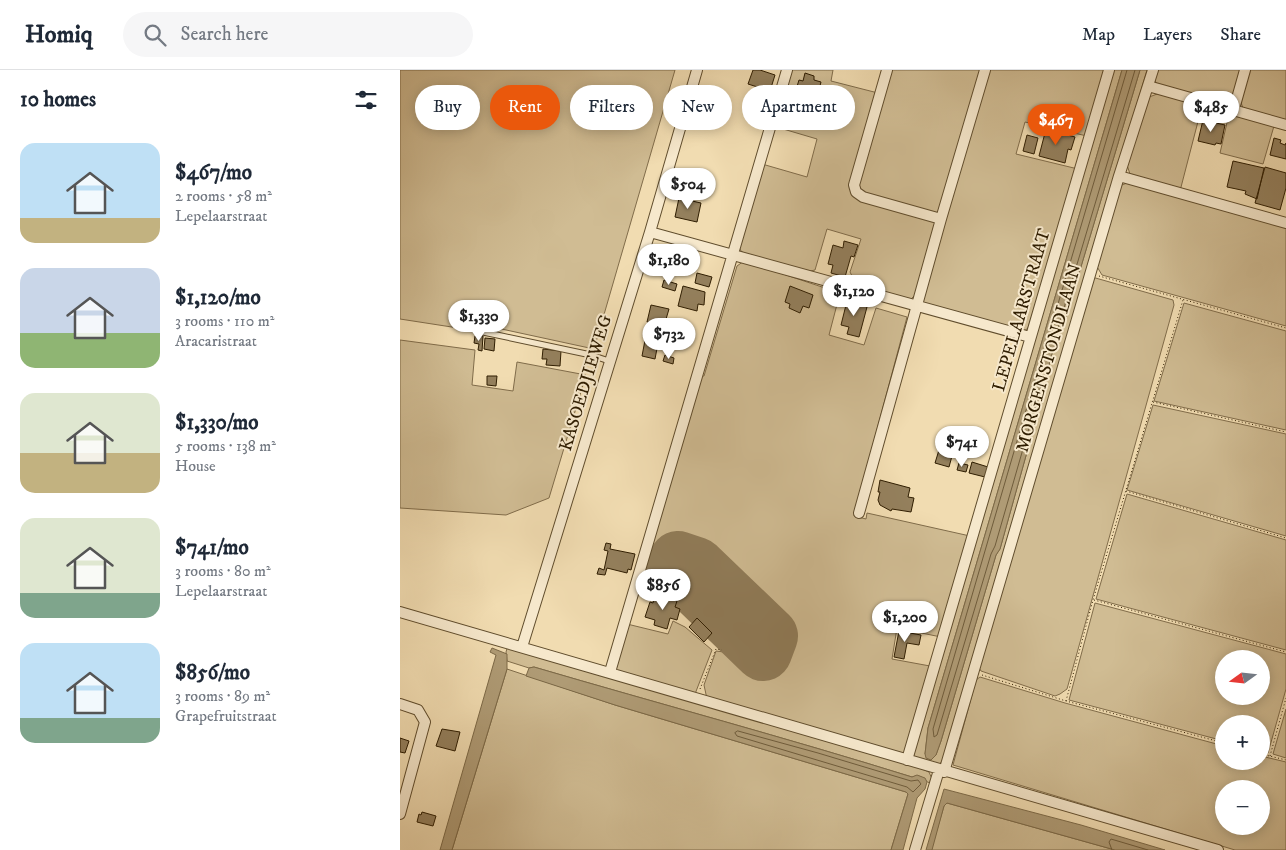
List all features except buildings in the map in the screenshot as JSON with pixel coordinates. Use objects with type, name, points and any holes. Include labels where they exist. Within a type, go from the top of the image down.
[{"type":"street","name":"KASOEDJIEWEG","points":[[522,647],[650,232],[697,70]]},
{"type":"street","points":[[610,672],[787,70]]},
{"type":"street","points":[[886,70],[854,185],[856,192],[863,197],[940,219]]},
{"type":"street","points":[[859,513],[940,219],[985,70]]},
{"type":"street","name":"LEPELAARSTRAAT","points":[[907,760],[1109,70]]},
{"type":"street","name":"MORGENSTONDLAAN","points":[[915,850],[974,672],[1119,176],[1153,70]]},
{"type":"street","points":[[1234,110],[1245,70]]},
{"type":"street","points":[[1148,86],[1286,125]]},
{"type":"street","points":[[1119,176],[1286,223]]},
{"type":"street","points":[[650,232],[1030,337]]},
{"type":"street","points":[[400,612],[1218,850]]},
{"type":"street","points":[[400,704],[418,710],[425,722],[400,814]]},
{"type":"lane","points":[[483,332],[591,355],[610,362]]},
{"type":"path","points":[[1090,274],[1286,328]]},
{"type":"path","points":[[1066,701],[1093,600],[1183,300]]},
{"type":"path","points":[[1152,402],[1286,432]]},
{"type":"path","points":[[1125,491],[1286,538]]},
{"type":"path","points":[[1093,600],[1286,652]]},
{"type":"path","points":[[698,699],[702,681],[716,649],[722,650]]},
{"type":"path","points":[[974,672],[1066,701],[1215,742]]},
{"type":"path","points":[[1286,698],[1270,756],[1286,760]]},
{"type":"shaded area","points":[[400,70],[675,70],[671,85],[663,85],[663,111],[594,349],[483,325],[471,330],[400,319]]},
{"type":"shaded area","points":[[789,70],[833,70],[831,81],[847,85],[785,85]]},
{"type":"shaded area","points":[[890,70],[982,70],[938,216],[864,196],[857,185]]},
{"type":"shaded area","points":[[988,70],[1106,70],[1087,136],[1025,122],[1016,154],[1078,169],[1028,328],[1023,332],[923,303],[922,297]]},
{"type":"shaded area","points":[[1112,70],[1122,70],[928,728],[925,754],[931,759],[936,755],[941,741],[996,555],[1000,549],[1053,352],[1062,330],[1140,70],[1147,70],[943,761],[939,764],[914,757],[913,753]]},
{"type":"shaded area","points":[[1156,70],[1241,70],[1233,99],[1226,104],[1158,86],[1154,79]]},
{"type":"shaded area","points":[[1249,70],[1286,70],[1286,122],[1243,108],[1240,100]]},
{"type":"shaded area","points":[[855,87],[878,93],[850,186],[854,197],[859,200],[938,221],[916,294],[910,300],[856,284],[850,272],[861,239],[827,229],[815,270],[806,272],[747,255],[741,251],[738,245],[762,164],[807,177],[817,139],[787,130],[855,130]]},
{"type":"shaded area","points":[[1160,93],[1202,106],[1180,191],[1130,174],[1127,165],[1149,97]]},
{"type":"shaded area","points":[[1229,114],[1274,126],[1263,164],[1220,153]]},
{"type":"shaded area","points":[[1130,182],[1286,227],[1286,326],[1102,275],[1096,265],[1119,186]]},
{"type":"shaded area","points":[[744,261],[840,293],[829,335],[864,345],[876,308],[907,317],[854,516],[866,519],[867,513],[970,536],[941,637],[897,628],[892,659],[930,666],[906,753],[901,755],[707,699],[704,685],[716,651],[724,652],[736,629],[763,656],[771,635],[696,564],[676,558],[672,567],[689,583],[681,601],[639,585],[700,376],[704,376],[737,266]]},
{"type":"shaded area","points":[[1092,277],[1173,300],[1174,305],[1067,689],[1055,696],[981,671],[978,666]]},
{"type":"shaded area","points":[[1184,303],[1286,331],[1286,430],[1154,401]]},
{"type":"shaded area","points":[[400,340],[475,350],[472,385],[513,391],[517,362],[586,375],[549,498],[506,515],[400,508]]},
{"type":"shaded area","points":[[1153,405],[1286,434],[1286,536],[1127,490]]},
{"type":"shaded area","points":[[1127,494],[1286,540],[1286,650],[1096,599]]},
{"type":"shaded area","points":[[1095,603],[1286,654],[1286,689],[1270,746],[1270,715],[1215,715],[1215,739],[1069,700]]},
{"type":"shaded area","points":[[673,621],[685,627],[712,650],[695,694],[613,670],[627,624],[668,634]]},
{"type":"shaded area","points":[[508,645],[917,767],[929,772],[932,779],[930,783],[918,776],[912,777],[534,667],[529,668],[507,661],[506,652]]},
{"type":"shaded area","points":[[507,669],[615,705],[906,792],[908,794],[891,850],[452,850]]},
{"type":"shaded area","points":[[980,677],[1065,703],[1215,744],[1215,770],[1270,770],[1270,758],[1286,762],[1286,850],[1235,850],[953,765],[976,680]]},
{"type":"shaded area","points":[[1286,709],[1286,758],[1273,754]]},
{"type":"shaded area","points":[[947,803],[1115,850],[931,850],[944,806]]},
{"type":"water","points":[[1122,70],[1140,70],[1062,330],[1053,352],[1000,549],[996,555],[941,741],[936,755],[931,760],[926,758],[925,754],[928,728]]},
{"type":"water","points":[[492,648],[507,654],[507,669],[452,850],[440,850],[496,655],[490,652]]},
{"type":"water","points":[[534,667],[912,777],[917,775],[925,778],[927,782],[925,789],[917,798],[903,850],[891,850],[908,794],[906,792],[615,705],[526,676],[529,668]]},
{"type":"water","points":[[944,789],[1081,825],[1165,850],[1115,850],[947,803],[944,806],[932,850],[926,850]]},
{"type":"runway","points":[[678,560],[696,566],[769,636],[763,652],[675,567],[678,560]]}]
